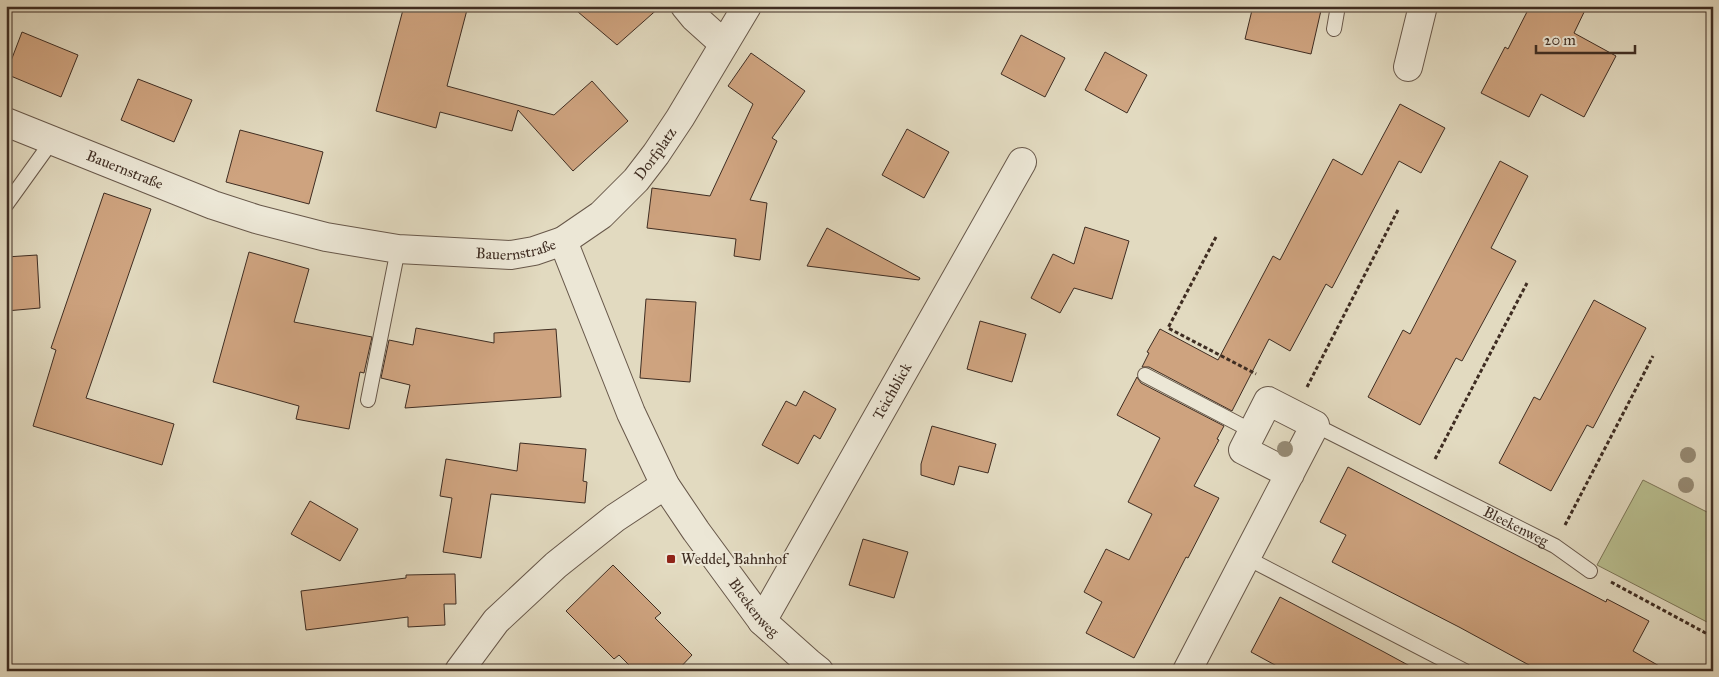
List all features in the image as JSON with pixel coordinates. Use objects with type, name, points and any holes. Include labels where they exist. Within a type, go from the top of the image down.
[{"type":"street","points":[[686,6],[694,17],[724,44]]},
{"type":"street","name":"Dorfplatz","points":[[563,241],[601,215],[636,180],[675,125],[747,6]]},
{"type":"street","points":[[1408,67],[1423,6]]},
{"type":"street","name":"Bauernstraße","points":[[6,122],[212,205],[256,219],[326,237],[398,249],[511,255],[534,251],[563,241],[631,413],[665,485]]},
{"type":"street","name":"Teichblick","points":[[762,621],[1022,162]]},
{"type":"street","points":[[1268,401],[1243,450],[1290,474]]},
{"type":"street","name":"Bleekenweg","points":[[1268,401],[1304,419]]},
{"type":"street","points":[[1187,671],[1290,474],[1304,419]]},
{"type":"street","points":[[459,671],[496,621],[556,565],[615,518],[665,485]]},
{"type":"street","name":"Bleekenweg","points":[[665,485],[762,621],[819,671]]},
{"type":"lane","points":[[1334,29],[1338,6]]},
{"type":"lane","points":[[6,205],[52,141]]},
{"type":"lane","points":[[368,400],[398,249]]},
{"type":"lane","points":[[1145,376],[1252,432]]},
{"type":"lane","name":"Bleekenweg","points":[[1304,419],[1555,546],[1590,572]]},
{"type":"lane","points":[[1247,558],[1465,671]]},
{"type":"path","points":[[1304,419],[1399,208]]},
{"type":"path","points":[[1216,237],[1168,328],[1259,375],[1268,401]]},
{"type":"path","points":[[1424,480],[1527,283]]},
{"type":"path","points":[[1555,546],[1653,356]]},
{"type":"path","points":[[1590,572],[1713,636]]},
{"type":"green space","points":[[1643,480],[1713,515],[1713,611],[1707,622],[1597,565]]},
{"type":"building","points":[[404,6],[468,6],[447,86],[554,115],[592,81],[628,121],[573,171],[518,110],[512,131],[440,112],[436,128],[376,111]]},
{"type":"building","points":[[571,6],[661,6],[617,45]]},
{"type":"building","points":[[1253,6],[1322,6],[1311,54],[1245,39]]},
{"type":"building","points":[[1530,6],[1587,6],[1574,33],[1616,56],[1584,117],[1541,94],[1529,117],[1481,93],[1505,47],[1508,49]]},
{"type":"building","points":[[22,32],[78,55],[61,97],[6,74]]},
{"type":"building","points":[[1021,35],[1065,58],[1045,97],[1001,74]]},
{"type":"building","points":[[1105,52],[1147,75],[1127,113],[1085,90]]},
{"type":"building","points":[[751,53],[805,91],[772,138],[777,141],[750,200],[767,203],[760,260],[734,256],[736,239],[647,228],[652,188],[710,196],[753,104],[728,86]]},
{"type":"building","points":[[138,79],[192,100],[174,142],[121,120]]},
{"type":"building","points":[[1400,104],[1445,128],[1421,173],[1399,161],[1332,288],[1326,284],[1290,351],[1269,339],[1232,411],[1149,367],[1142,367],[1149,353],[1147,352],[1160,329],[1218,360],[1273,256],[1280,260],[1333,159],[1362,175]]},
{"type":"building","points":[[907,129],[949,152],[924,198],[882,175]]},
{"type":"building","points":[[240,130],[323,152],[309,204],[226,182]]},
{"type":"building","points":[[1500,161],[1528,176],[1491,248],[1516,261],[1462,361],[1456,358],[1420,425],[1368,397],[1403,330],[1410,334]]},
{"type":"building","points":[[104,193],[151,209],[86,398],[174,424],[162,465],[33,426],[56,350],[51,348]]},
{"type":"building","points":[[1085,227],[1129,241],[1112,299],[1074,288],[1060,313],[1031,298],[1053,254],[1074,264]]},
{"type":"building","points":[[827,228],[920,278],[919,280],[807,266]]},
{"type":"building","points":[[249,252],[309,269],[294,322],[372,337],[364,373],[360,372],[349,429],[296,419],[299,406],[213,382]]},
{"type":"building","points":[[37,255],[40,308],[6,311],[6,257]]},
{"type":"building","points":[[646,299],[696,302],[690,382],[640,378]]},
{"type":"building","points":[[1594,300],[1646,328],[1593,428],[1587,425],[1551,491],[1499,463],[1534,397],[1540,400]]},
{"type":"building","points":[[980,321],[1026,334],[1012,382],[967,369]]},
{"type":"building","points":[[416,328],[494,343],[494,333],[556,329],[561,397],[405,408],[410,385],[381,378],[389,340],[413,345]]},
{"type":"building","points":[[1137,377],[1141,383],[1224,426],[1217,439],[1219,440],[1194,486],[1219,498],[1134,658],[1086,633],[1102,602],[1084,592],[1106,549],[1129,560],[1152,514],[1128,502],[1160,438],[1117,415]]},
{"type":"building","points":[[804,391],[836,409],[820,439],[814,435],[798,464],[762,445],[786,401],[796,406]]},
{"type":"building","points":[[932,426],[996,444],[988,473],[959,466],[954,485],[921,475],[921,464]]},
{"type":"building","points":[[520,443],[586,449],[583,481],[587,482],[585,503],[491,494],[481,558],[443,552],[452,498],[440,496],[446,459],[517,471]]},
{"type":"building","points":[[1348,467],[1606,602],[1607,599],[1649,621],[1633,651],[1668,671],[1540,671],[1332,562],[1346,535],[1320,522]]},
{"type":"building","points":[[310,501],[358,529],[340,561],[291,534]]},
{"type":"building","points":[[863,539],[908,552],[894,598],[849,585]]},
{"type":"building","points":[[613,565],[661,613],[655,618],[692,655],[677,671],[635,671],[619,655],[614,659],[566,611]]},
{"type":"building","points":[[455,574],[456,604],[444,604],[445,625],[408,627],[408,617],[306,630],[301,591],[406,578],[406,575]]},
{"type":"building","points":[[1280,597],[1419,671],[1286,671],[1251,652]]},
{"type":"place","name":"Weddel, Bahnhof","points":[[671,559]]}]
